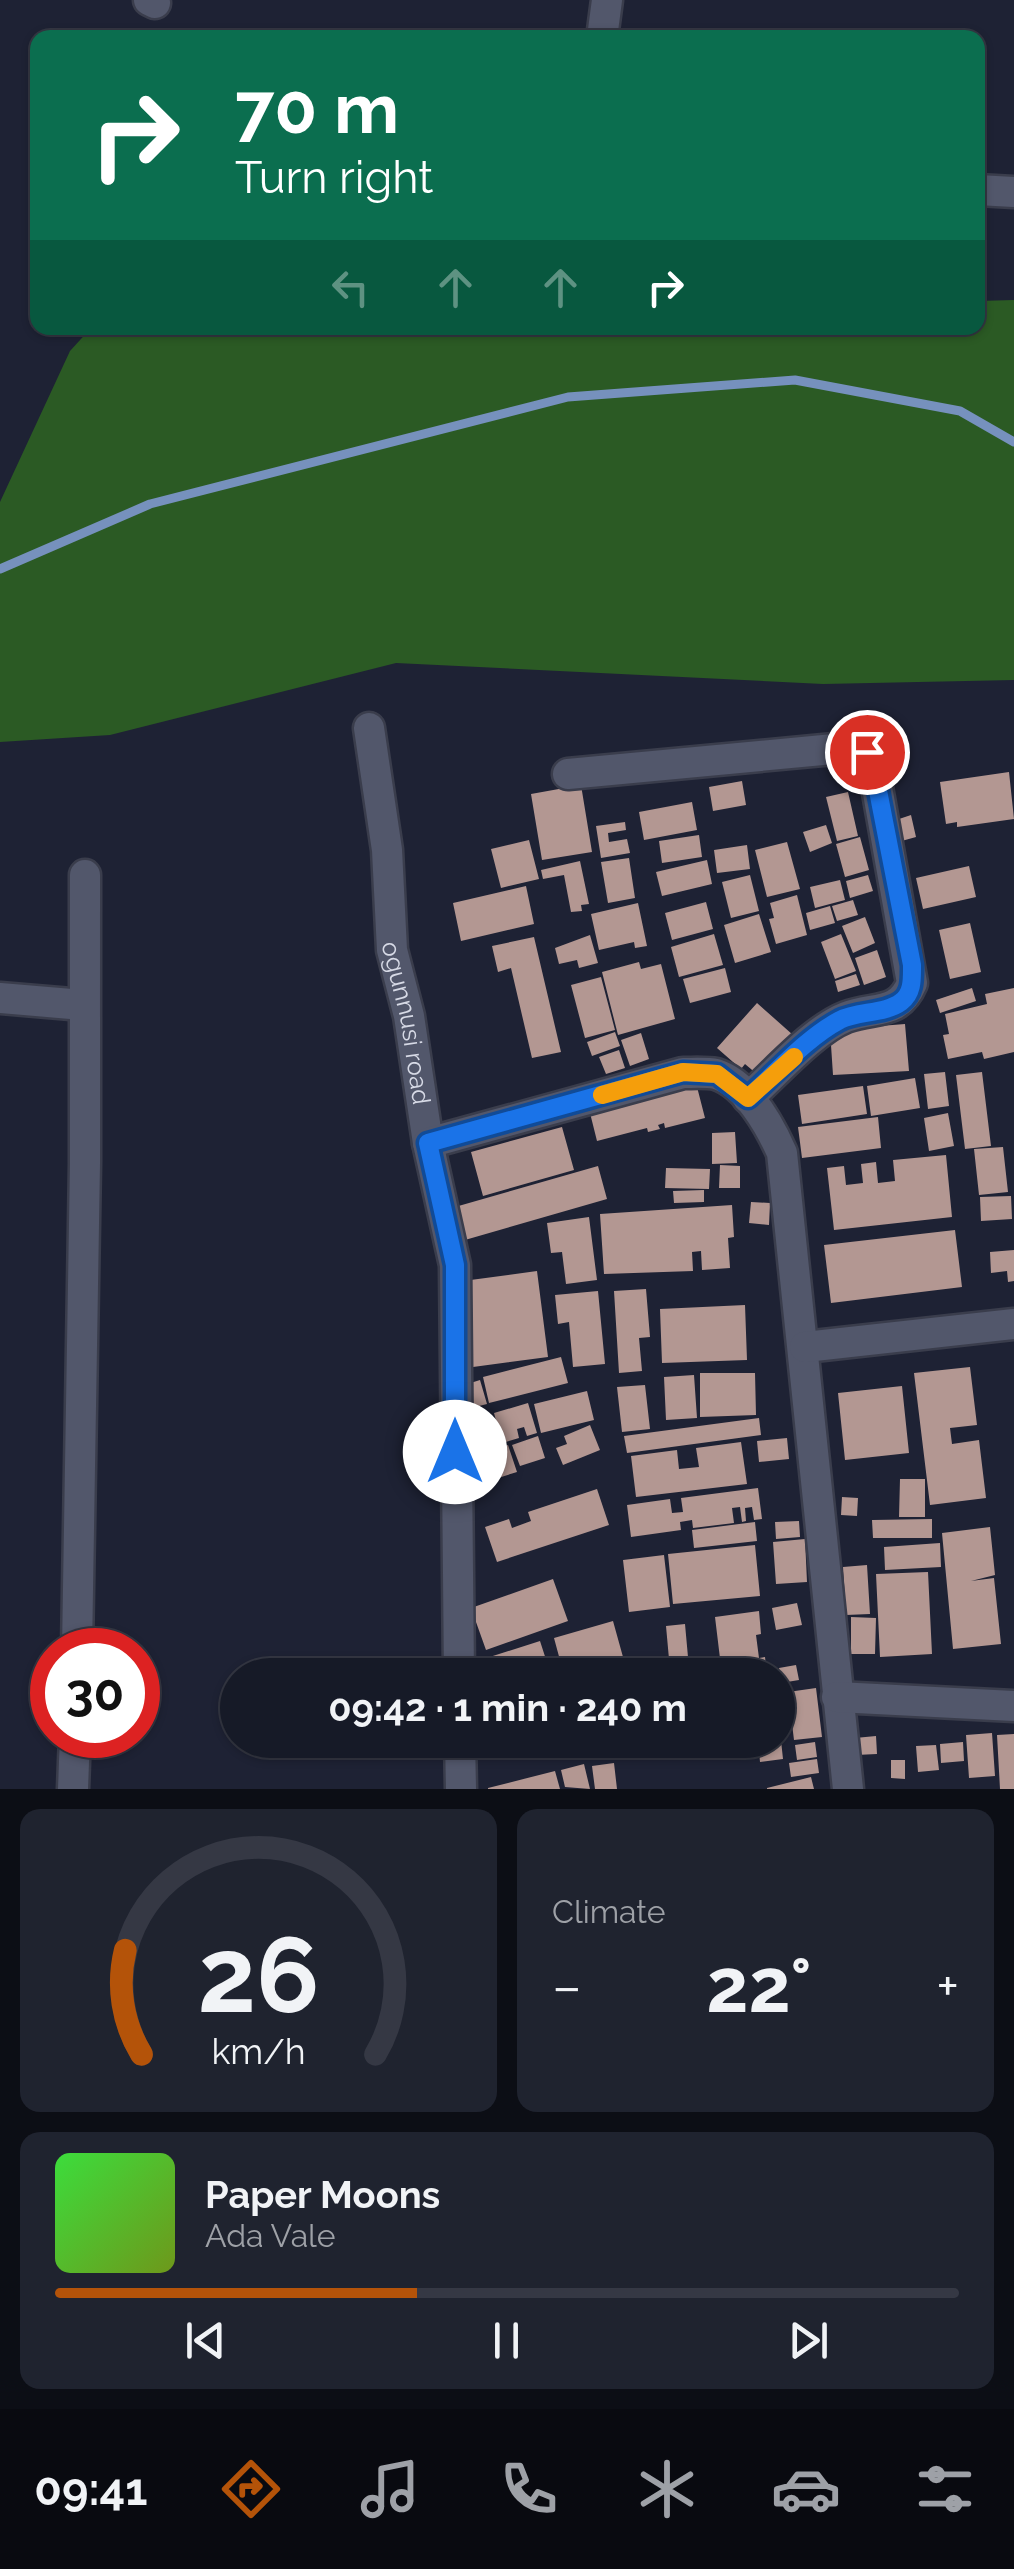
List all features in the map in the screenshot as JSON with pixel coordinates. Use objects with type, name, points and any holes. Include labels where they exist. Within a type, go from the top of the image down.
[{"type":"street","points":[[603,30],[607,0]]},
{"type":"street","points":[[985,190],[1014,192]]},
{"type":"street","name":"ogunnusi road","points":[[369,728],[387,850],[392,950],[455,1265],[458,1658]]},
{"type":"street","points":[[568,774],[855,747],[867,752],[873,765],[912,965],[912,983],[906,998],[896,1006],[846,1017],[826,1028],[748,1098]]},
{"type":"street","points":[[77,1628],[85,1164],[84,875]]},
{"type":"street","points":[[0,998],[84,1006]]},
{"type":"street","points":[[428,1143],[683,1072],[717,1074],[748,1098],[769,1125],[782,1153],[848,1789]]},
{"type":"street","points":[[805,1347],[1014,1324]]},
{"type":"street","points":[[837,1698],[1014,1706]]},
{"type":"street","points":[[73,1789],[74,1758]]},
{"type":"street","points":[[460,1758],[460,1789]]},
{"type":"green space","points":[[1014,300],[1014,680],[823,684],[396,663],[110,735],[0,742],[0,502],[70,351],[85,335],[985,335],[985,301]]},
{"type":"building","points":[[1009,772],[1014,819],[957,827],[957,822],[946,824],[940,782]]},
{"type":"building","points":[[742,781],[746,805],[713,811],[709,787]]},
{"type":"building","points":[[581,785],[592,852],[542,860],[531,794]]},
{"type":"building","points":[[848,792],[858,836],[837,841],[826,797]]},
{"type":"building","points":[[692,802],[697,830],[644,840],[639,812]]},
{"type":"building","points":[[911,815],[916,837],[898,842],[893,821]]},
{"type":"building","points":[[625,822],[626,830],[608,833],[609,842],[627,839],[630,853],[601,858],[596,826]]},
{"type":"building","points":[[826,825],[832,843],[810,852],[803,832]]},
{"type":"building","points":[[699,835],[702,857],[662,863],[659,841]]},
{"type":"building","points":[[860,837],[869,870],[845,877],[836,844]]},
{"type":"building","points":[[529,840],[539,879],[501,888],[491,849]]},
{"type":"building","points":[[787,842],[800,889],[767,897],[755,850]]},
{"type":"building","points":[[747,845],[750,869],[717,873],[714,850]]},
{"type":"building","points":[[629,858],[635,898],[608,903],[601,862]]},
{"type":"building","points":[[707,860],[712,884],[662,896],[656,872]]},
{"type":"building","points":[[580,861],[589,904],[581,905],[582,911],[571,912],[564,875],[543,879],[541,870]]},
{"type":"building","points":[[969,866],[976,897],[923,909],[916,878]]},
{"type":"building","points":[[750,875],[759,911],[731,918],[722,882]]},
{"type":"building","points":[[868,875],[873,891],[850,898],[846,881]]},
{"type":"building","points":[[840,880],[845,900],[815,908],[810,887]]},
{"type":"building","points":[[526,886],[534,924],[461,941],[453,903]]},
{"type":"building","points":[[797,895],[807,935],[776,944],[769,919],[774,918],[770,903]]},
{"type":"building","points":[[853,900],[858,915],[837,921],[832,906]]},
{"type":"building","points":[[706,902],[713,929],[672,940],[665,913]]},
{"type":"building","points":[[638,903],[647,946],[635,948],[634,942],[599,950],[591,914]]},
{"type":"building","points":[[830,906],[835,923],[810,930],[806,913]]},
{"type":"building","points":[[759,914],[771,952],[735,963],[724,925]]},
{"type":"building","points":[[865,917],[875,943],[853,953],[842,926]]},
{"type":"building","points":[[970,923],[981,972],[950,979],[939,930]]},
{"type":"building","points":[[714,934],[723,965],[679,977],[671,947]]},
{"type":"building","points":[[841,934],[856,971],[835,979],[821,942]]},
{"type":"building","points":[[590,935],[598,963],[579,968],[577,960],[559,964],[555,948]]},
{"type":"building","points":[[534,937],[561,1052],[532,1058],[511,968],[498,972],[492,946]]},
{"type":"building","points":[[877,950],[886,977],[864,985],[855,958]]},
{"type":"building","points":[[639,962],[641,969],[661,964],[675,1019],[618,1035],[602,972]]},
{"type":"building","points":[[725,968],[731,992],[690,1003],[683,979]]},
{"type":"building","points":[[856,974],[860,985],[838,992],[835,981]]},
{"type":"building","points":[[601,977],[615,1030],[585,1038],[571,985]]},
{"type":"building","points":[[972,988],[976,1001],[940,1013],[936,1000]]},
{"type":"building","points":[[1014,988],[1014,1052],[984,1059],[982,1052],[948,1059],[943,1035],[949,1034],[945,1014],[987,1004],[985,994]]},
{"type":"building","points":[[757,1003],[793,1035],[758,1075],[745,1064],[741,1069],[717,1048]]},
{"type":"building","points":[[905,1024],[909,1071],[833,1075],[830,1030]]},
{"type":"building","points":[[615,1032],[620,1046],[592,1056],[587,1042]]},
{"type":"building","points":[[641,1033],[649,1059],[630,1066],[621,1040]]},
{"type":"building","points":[[619,1050],[625,1068],[606,1074],[599,1057]]},
{"type":"building","points":[[945,1072],[949,1106],[928,1109],[924,1074]]},
{"type":"building","points":[[982,1072],[991,1146],[965,1149],[956,1075]]},
{"type":"building","points":[[915,1078],[920,1108],[871,1116],[867,1086]]},
{"type":"building","points":[[696,1083],[705,1118],[665,1128],[664,1123],[658,1125],[660,1129],[648,1132],[647,1128],[597,1141],[589,1109]]},
{"type":"building","points":[[863,1086],[867,1114],[802,1124],[798,1095]]},
{"type":"building","points":[[948,1113],[954,1146],[929,1151],[924,1118]]},
{"type":"building","points":[[878,1117],[881,1148],[802,1158],[798,1127]]},
{"type":"building","points":[[562,1127],[574,1170],[483,1196],[471,1152]]},
{"type":"building","points":[[735,1132],[737,1163],[712,1164],[712,1133]]},
{"type":"building","points":[[1003,1147],[1008,1192],[979,1195],[974,1149]]},
{"type":"building","points":[[946,1155],[952,1217],[834,1230],[827,1168],[844,1166],[846,1185],[863,1183],[861,1164],[876,1162],[878,1183],[895,1181],[893,1160]]},
{"type":"building","points":[[720,1165],[740,1166],[740,1188],[719,1188]]},
{"type":"building","points":[[598,1166],[607,1199],[458,1242],[448,1209]]},
{"type":"building","points":[[666,1168],[710,1169],[709,1189],[665,1188]]},
{"type":"building","points":[[704,1190],[704,1202],[674,1203],[673,1191]]},
{"type":"building","points":[[1011,1196],[1012,1219],[981,1221],[980,1197]]},
{"type":"building","points":[[751,1202],[770,1203],[769,1225],[749,1223]]},
{"type":"building","points":[[732,1205],[734,1237],[728,1238],[730,1268],[702,1270],[701,1251],[692,1252],[693,1271],[604,1274],[600,1214]]},
{"type":"building","points":[[589,1217],[597,1280],[566,1284],[562,1252],[551,1253],[547,1223]]},
{"type":"building","points":[[955,1230],[962,1287],[831,1303],[824,1245]]},
{"type":"building","points":[[1014,1250],[1014,1281],[1008,1282],[1007,1271],[991,1273],[990,1252]]},
{"type":"building","points":[[537,1271],[548,1357],[473,1367],[463,1281]]},
{"type":"building","points":[[646,1289],[650,1337],[639,1338],[642,1371],[619,1373],[614,1291]]},
{"type":"building","points":[[598,1291],[605,1364],[573,1367],[569,1322],[558,1324],[555,1295]]},
{"type":"building","points":[[745,1305],[747,1360],[662,1363],[660,1309]]},
{"type":"building","points":[[561,1357],[568,1383],[489,1403],[483,1377]]},
{"type":"building","points":[[970,1367],[977,1425],[950,1428],[952,1444],[979,1440],[986,1498],[930,1505],[914,1373]]},
{"type":"building","points":[[700,1373],[755,1373],[756,1415],[700,1417]]},
{"type":"building","points":[[694,1375],[697,1418],[666,1420],[664,1377]]},
{"type":"building","points":[[480,1380],[487,1404],[467,1409],[461,1386]]},
{"type":"building","points":[[645,1385],[650,1429],[622,1432],[617,1387]]},
{"type":"building","points":[[902,1386],[909,1453],[845,1460],[838,1393]]},
{"type":"building","points":[[587,1391],[594,1420],[541,1433],[534,1404]]},
{"type":"building","points":[[528,1403],[537,1433],[527,1436],[524,1427],[517,1429],[519,1438],[502,1443],[494,1413]]},
{"type":"building","points":[[759,1418],[761,1435],[627,1453],[624,1436]]},
{"type":"building","points":[[590,1425],[600,1450],[563,1465],[556,1448],[567,1444],[564,1436]]},
{"type":"building","points":[[538,1436],[545,1458],[520,1466],[512,1445]]},
{"type":"building","points":[[787,1438],[789,1459],[759,1462],[757,1441]]},
{"type":"building","points":[[741,1442],[747,1484],[636,1497],[631,1456],[677,1450],[679,1469],[699,1467],[696,1448]]},
{"type":"building","points":[[508,1445],[517,1472],[495,1479],[486,1452]]},
{"type":"building","points":[[900,1479],[925,1479],[925,1517],[899,1517]]},
{"type":"building","points":[[758,1488],[762,1519],[754,1520],[752,1507],[745,1508],[746,1521],[742,1522],[740,1507],[732,1508],[734,1523],[693,1528],[692,1520],[680,1522],[681,1530],[631,1537],[627,1505],[670,1499],[672,1513],[683,1512],[681,1498]]},
{"type":"building","points":[[597,1489],[609,1525],[497,1562],[485,1527],[509,1519],[512,1528],[531,1521],[528,1512]]},
{"type":"building","points":[[842,1497],[858,1498],[857,1516],[841,1515]]},
{"type":"building","points":[[932,1519],[932,1538],[873,1538],[872,1520]]},
{"type":"building","points":[[799,1521],[800,1537],[776,1539],[775,1522]]},
{"type":"building","points":[[755,1522],[757,1541],[694,1548],[692,1530]]},
{"type":"building","points":[[990,1527],[995,1575],[971,1581],[994,1578],[1001,1644],[953,1649],[942,1533]]},
{"type":"building","points":[[805,1539],[807,1582],[776,1584],[773,1542]]},
{"type":"building","points":[[940,1543],[941,1567],[885,1570],[884,1547]]},
{"type":"building","points":[[755,1545],[760,1596],[673,1604],[668,1554]]},
{"type":"building","points":[[664,1555],[670,1607],[629,1612],[623,1560]]},
{"type":"building","points":[[867,1565],[870,1614],[846,1615],[843,1567]]},
{"type":"building","points":[[928,1572],[932,1654],[880,1657],[876,1574]]},
{"type":"building","points":[[553,1579],[568,1621],[486,1650],[471,1608]]},
{"type":"building","points":[[797,1603],[802,1625],[776,1630],[772,1608]]},
{"type":"building","points":[[759,1611],[759,1658],[720,1658],[715,1617]]},
{"type":"building","points":[[851,1617],[876,1618],[875,1654],[851,1654]]},
{"type":"building","points":[[613,1621],[623,1658],[559,1658],[554,1638]]},
{"type":"building","points":[[685,1624],[688,1657],[669,1658],[666,1626]]},
{"type":"building","points":[[540,1641],[546,1658],[487,1658]]},
{"type":"building","points":[[816,1688],[822,1737],[795,1740],[795,1691]]},
{"type":"building","points":[[992,1733],[995,1776],[969,1778],[966,1735]]},
{"type":"building","points":[[1014,1734],[1014,1789],[1000,1789],[997,1735]]},
{"type":"building","points":[[876,1736],[877,1754],[856,1755],[855,1738]]},
{"type":"building","points":[[815,1742],[817,1757],[797,1760],[795,1745]]},
{"type":"building","points":[[963,1742],[964,1761],[941,1763],[940,1744]]},
{"type":"building","points":[[936,1745],[939,1770],[918,1772],[916,1746]]},
{"type":"building","points":[[817,1759],[819,1773],[791,1777],[789,1763]]},
{"type":"building","points":[[891,1760],[905,1760],[905,1779],[891,1778]]},
{"type":"building","points":[[614,1763],[617,1789],[595,1789],[592,1766]]},
{"type":"building","points":[[584,1764],[590,1789],[565,1787],[561,1770]]},
{"type":"building","points":[[555,1771],[560,1789],[488,1789],[488,1788]]},
{"type":"building","points":[[811,1777],[814,1789],[767,1789],[767,1788]]},
{"type":"waterway","points":[[0,569],[150,504],[568,397],[795,380],[960,411],[1014,442]]},
{"type":"slow traffic","points":[[602,1095],[683,1072],[717,1074],[748,1098],[794,1057]]},
{"type":"route","points":[[455,1452],[455,1265],[446,1210],[428,1143],[683,1072],[717,1074],[748,1098],[826,1028],[846,1017],[896,1006],[906,998],[912,983],[912,965],[873,765],[867,752]]}]
